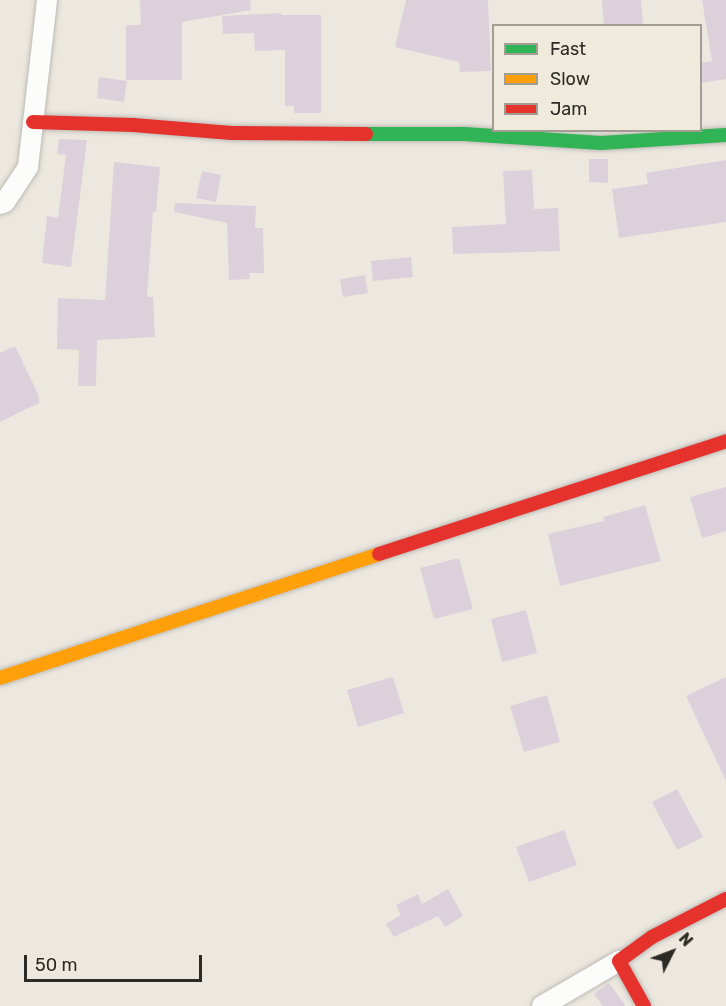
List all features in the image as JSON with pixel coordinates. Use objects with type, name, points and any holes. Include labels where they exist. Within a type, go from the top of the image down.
[{"type":"street","points":[[0,204],[4,202],[28,167],[47,0]]},
{"type":"street","points":[[33,122],[133,125],[232,133],[464,134],[601,143],[726,135]]},
{"type":"street","points":[[0,678],[726,441]]},
{"type":"street","points":[[542,1006],[620,961],[652,937],[726,899]]},
{"type":"street","points":[[620,961],[644,1006]]},
{"type":"building","points":[[140,0],[250,0],[251,10],[182,22],[182,80],[126,80],[126,25],[141,25]]},
{"type":"building","points":[[406,0],[488,0],[491,71],[460,72],[459,62],[395,47]]},
{"type":"building","points":[[602,0],[641,0],[643,24],[604,24]]},
{"type":"building","points":[[702,0],[726,0],[726,79],[702,83],[702,63],[712,61]]},
{"type":"building","points":[[281,13],[281,15],[321,15],[321,113],[294,113],[294,106],[285,106],[285,50],[255,51],[254,33],[223,34],[222,16]]},
{"type":"building","points":[[99,77],[127,81],[124,102],[97,98]]},
{"type":"building","points":[[59,139],[87,140],[71,267],[42,263],[47,216],[58,218],[66,155],[57,154]]},
{"type":"building","points":[[589,159],[608,159],[608,183],[589,182]]},
{"type":"building","points":[[726,160],[726,222],[619,238],[612,189],[648,184],[646,173]]},
{"type":"building","points":[[114,162],[160,167],[156,212],[153,212],[147,297],[153,297],[155,337],[97,340],[96,386],[78,386],[79,350],[57,349],[58,298],[105,300]]},
{"type":"building","points":[[532,170],[534,209],[558,208],[560,251],[453,254],[452,227],[506,224],[503,171]]},
{"type":"building","points":[[202,171],[221,175],[216,202],[196,198]]},
{"type":"building","points":[[175,203],[256,206],[255,228],[263,228],[264,273],[249,273],[250,279],[229,280],[227,223],[174,212]]},
{"type":"building","points":[[411,257],[413,277],[373,281],[371,261]]},
{"type":"building","points":[[365,275],[368,293],[343,297],[340,279]]},
{"type":"building","points":[[15,346],[39,396],[39,403],[0,422],[0,353]]},
{"type":"building","points":[[726,487],[726,531],[702,538],[690,497]]},
{"type":"building","points":[[645,505],[661,561],[560,586],[548,534],[604,521],[603,517]]},
{"type":"building","points":[[459,558],[473,609],[434,619],[420,568]]},
{"type":"building","points":[[526,610],[537,653],[502,662],[491,619]]},
{"type":"building","points":[[393,677],[404,713],[358,727],[347,690]]},
{"type":"building","points":[[726,677],[726,781],[686,696]]},
{"type":"building","points":[[547,695],[560,742],[524,752],[510,706]]},
{"type":"building","points":[[677,789],[703,837],[677,850],[652,802]]},
{"type":"building","points":[[564,830],[577,865],[529,882],[516,847]]},
{"type":"building","points":[[448,889],[463,916],[445,927],[438,916],[394,937],[386,924],[401,915],[396,905],[418,894],[422,904]]},
{"type":"building","points":[[609,983],[625,1006],[603,1006],[594,994]]},
{"type":"traffic: fast","points":[[366,134],[464,134],[601,143],[726,135]]},
{"type":"traffic: slow","points":[[0,678],[379,554]]},
{"type":"traffic: jam","points":[[33,122],[133,125],[232,133],[366,134]]},
{"type":"traffic: jam","points":[[379,554],[726,441]]},
{"type":"traffic: jam","points":[[644,1006],[619,961],[652,937],[726,899]]}]
